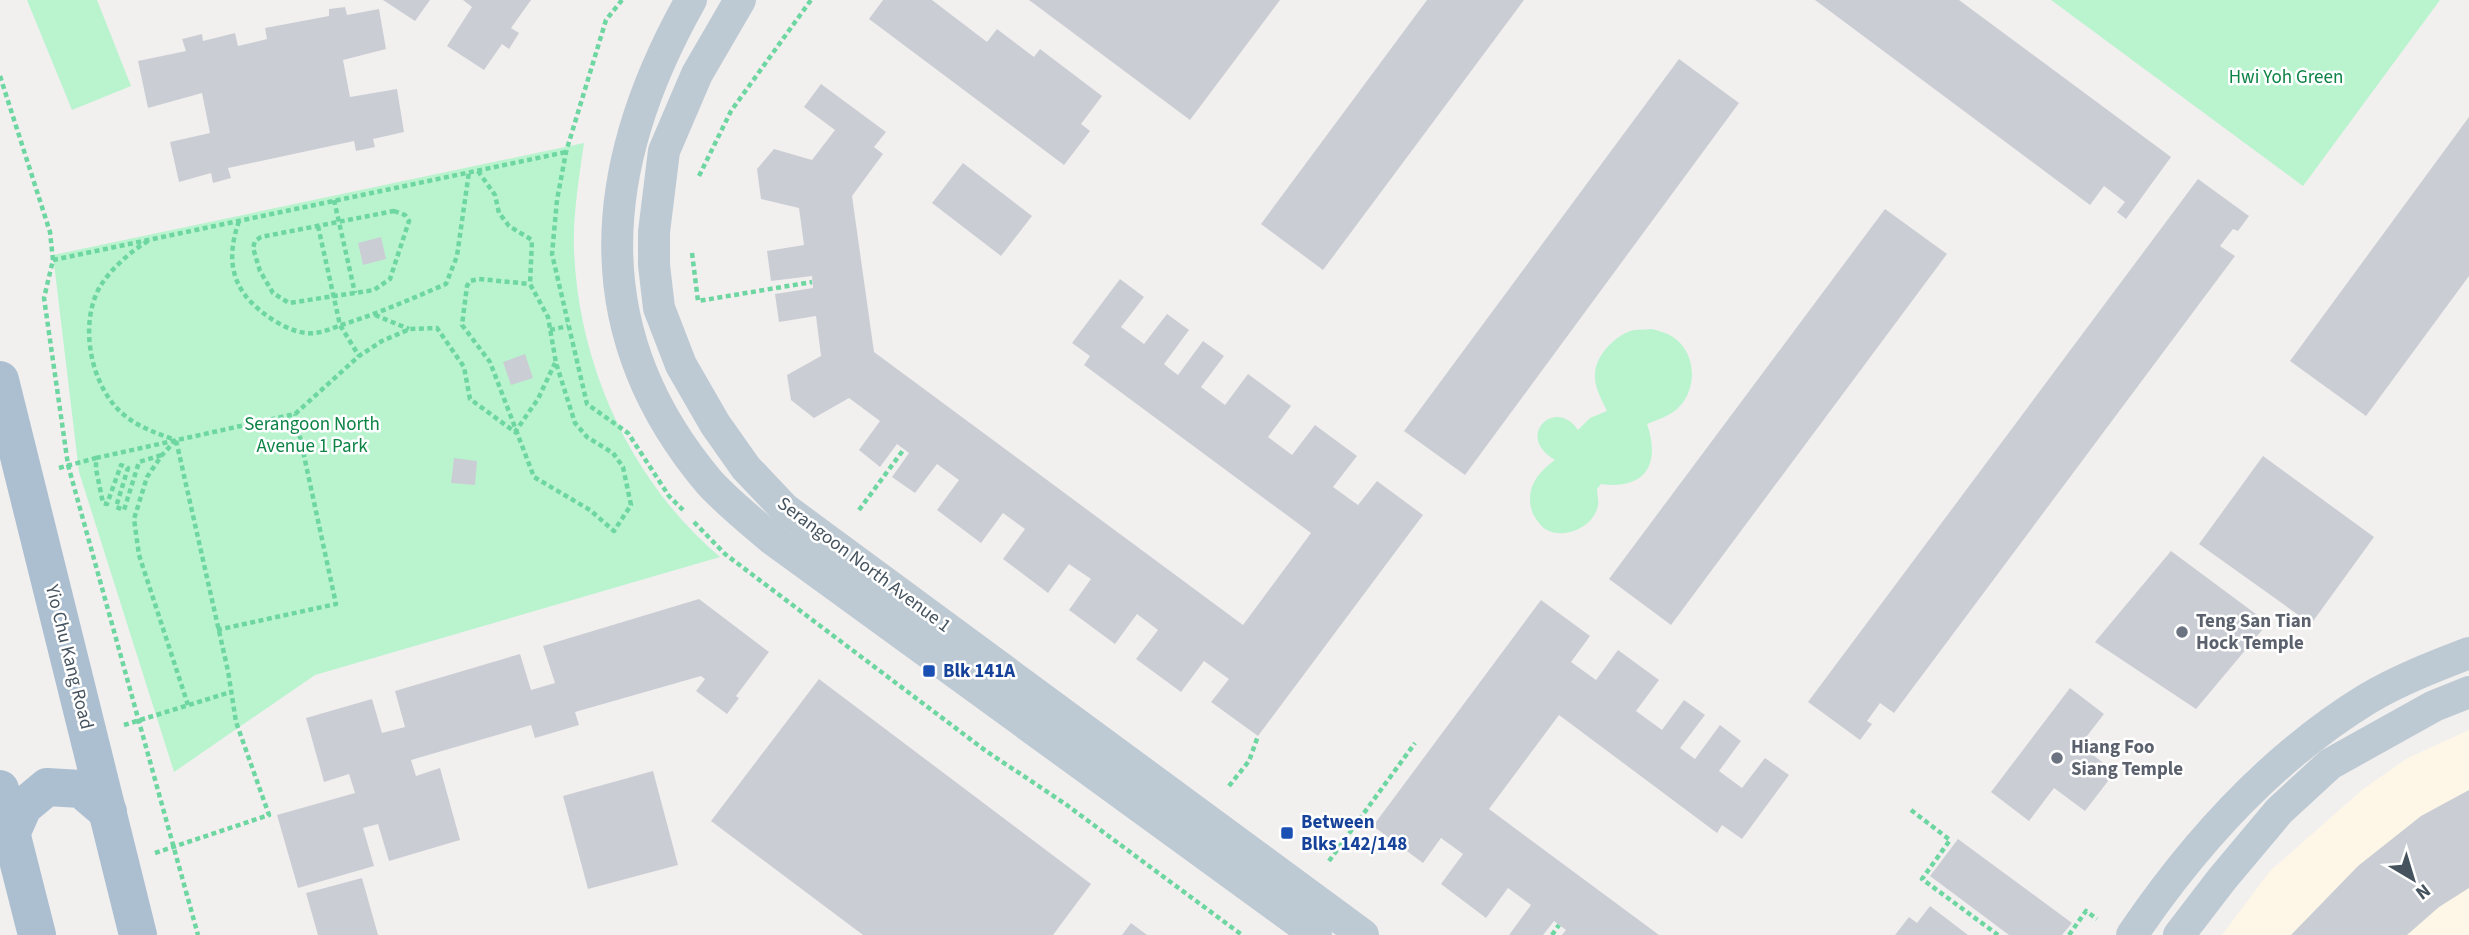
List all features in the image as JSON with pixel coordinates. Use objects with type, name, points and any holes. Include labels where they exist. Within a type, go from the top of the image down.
[{"type":"main road","name":"Yio Chu Kang Road","points":[[0,380],[138,935]]},
{"type":"main road","points":[[11,834],[23,807],[47,787],[80,789],[107,812]]},
{"type":"main road","points":[[0,789],[37,935]]},
{"type":"street","name":"Serangoon North Avenue 1","points":[[691,0],[647,92],[624,169],[616,225],[617,278],[626,327],[640,370],[659,410],[684,449],[711,484],[772,539],[1316,935]]},
{"type":"street","name":"Serangoon North Avenue 1","points":[[740,0],[697,74],[664,151],[653,232],[659,308],[681,365],[715,424],[746,468],[785,509],[1363,935]]},
{"type":"street","points":[[2132,935],[2191,853],[2252,788],[2312,737],[2368,699],[2426,669],[2469,653]]},
{"type":"street","points":[[2179,935],[2279,811],[2330,764],[2434,706],[2469,692]]},
{"type":"street","points":[[2312,737],[2330,764]]},
{"type":"street","points":[[2191,853],[2222,879]]},
{"type":"path","points":[[622,0],[606,20],[566,152],[557,200],[552,254],[587,404],[628,433]]},
{"type":"path","points":[[693,187],[731,111],[811,0]]},
{"type":"path","points":[[0,76],[50,232],[53,260],[44,298],[68,465],[198,935]]},
{"type":"path","points":[[53,260],[566,152]]},
{"type":"path","points":[[478,171],[495,195],[499,213],[509,226],[532,240],[530,284],[548,317],[556,363],[575,423],[586,437],[614,453],[623,467],[631,505],[614,531],[590,510],[534,477],[490,362],[462,325],[470,281],[479,279],[530,284]]},
{"type":"path","points":[[239,221],[231,243],[232,269],[243,294],[263,314],[287,327],[313,334],[374,315],[446,284],[457,256],[469,172]]},
{"type":"path","points":[[334,200],[355,293]]},
{"type":"path","points":[[394,211],[405,215],[409,221],[390,279],[374,290],[289,303],[272,293],[260,271],[253,248],[255,241],[261,237],[338,222],[394,211]]},
{"type":"path","points":[[318,226],[340,325],[359,356]]},
{"type":"path","points":[[150,239],[133,250],[101,285],[90,316],[90,351],[99,383],[121,412],[145,429],[176,440]]},
{"type":"path","points":[[691,248],[698,301],[813,282]]},
{"type":"path","points":[[374,315],[410,329]]},
{"type":"path","points":[[550,330],[568,326]]},
{"type":"path","points":[[54,470],[96,458],[295,414],[359,356],[382,341],[410,329],[437,328],[464,367],[470,400],[515,432]]},
{"type":"path","points":[[515,432],[538,399],[556,363]]},
{"type":"path","points":[[217,630],[336,604],[295,414]]},
{"type":"path","points":[[176,440],[147,477],[134,519],[139,555],[188,705]]},
{"type":"path","points":[[151,854],[269,815],[236,722],[176,440]]},
{"type":"path","points":[[859,510],[904,450]]},
{"type":"path","points":[[96,458],[103,503],[107,504],[121,465],[128,468],[116,507],[124,510],[139,462],[162,455]]},
{"type":"path","points":[[123,726],[231,692]]},
{"type":"path","points":[[1229,786],[1249,761],[1258,736]]},
{"type":"path","points":[[1329,861],[1415,743]]},
{"type":"path","points":[[1911,810],[1950,840],[1922,879],[1998,935]]},
{"type":"path","points":[[1148,866],[1242,935]]},
{"type":"path","points":[[2069,935],[2086,911],[2097,919]]},
{"type":"path","points":[[1552,935],[1559,925]]},
{"type":"shaded area","points":[[2469,730],[2469,935],[2222,935],[2270,871],[2362,790],[2406,759]]},
{"type":"green space","points":[[27,0],[97,0],[131,86],[72,110]]},
{"type":"green space","name":"Hwi Yoh Green","points":[[2051,0],[2440,0],[2303,186]]},
{"type":"green space","name":"Serangoon North Avenue 1 Park","points":[[584,143],[575,209],[574,249],[586,336],[598,378],[615,418],[660,494],[688,527],[720,557],[315,675],[174,772],[79,472],[53,255]]},
{"type":"green space","points":[[1652,329],[1673,337],[1687,352],[1692,372],[1689,392],[1677,409],[1647,424],[1652,452],[1646,472],[1629,483],[1601,484],[1597,489],[1596,513],[1585,525],[1570,532],[1554,533],[1547,530],[1533,514],[1530,497],[1537,477],[1555,460],[1543,451],[1538,441],[1538,431],[1550,418],[1559,417],[1569,421],[1578,430],[1590,418],[1607,411],[1596,384],[1598,360],[1606,348],[1624,334],[1632,330]]},
{"type":"building","points":[[383,0],[430,0],[415,21]]},
{"type":"building","points":[[463,0],[531,0],[511,28],[519,33],[509,49],[502,44],[484,70],[447,46],[472,7]]},
{"type":"building","points":[[883,0],[932,0],[987,42],[997,29],[1034,57],[1040,49],[1102,96],[1081,124],[1090,131],[1064,165],[869,19]]},
{"type":"building","points":[[1029,0],[1280,0],[1190,120]]},
{"type":"building","points":[[1427,0],[1524,0],[1323,270],[1261,224]]},
{"type":"building","points":[[1815,0],[1959,0],[2171,157],[2126,219],[2117,212],[2125,202],[2104,186],[2090,205]]},
{"type":"building","points":[[345,7],[347,15],[379,9],[386,49],[343,60],[350,97],[397,89],[404,132],[373,139],[375,147],[356,151],[354,141],[228,168],[231,178],[213,183],[211,173],[179,182],[170,142],[210,133],[202,93],[148,108],[138,61],[186,51],[182,39],[202,34],[203,41],[235,33],[238,46],[267,39],[265,28],[329,16],[329,9]]},
{"type":"building","points":[[1679,59],[1739,103],[1465,475],[1404,431]]},
{"type":"building","points":[[821,84],[886,132],[874,147],[883,154],[852,196],[874,352],[1243,625],[1311,533],[1084,365],[1090,356],[1072,343],[1120,279],[1144,297],[1121,327],[1144,344],[1167,314],[1189,330],[1164,364],[1170,369],[1178,375],[1203,341],[1224,356],[1201,387],[1225,405],[1248,374],[1291,406],[1268,437],[1292,455],[1315,425],[1357,456],[1333,487],[1358,505],[1377,481],[1423,515],[1258,736],[1211,702],[1229,679],[1204,661],[1181,692],[1136,659],[1158,630],[1137,614],[1115,644],[1069,610],[1091,579],[1069,564],[1048,593],[1003,559],[1025,529],[1003,513],[981,543],[937,510],[959,480],[937,464],[915,493],[892,477],[909,453],[897,444],[880,467],[859,450],[880,421],[849,398],[814,418],[791,400],[787,375],[821,356],[816,316],[779,322],[775,294],[813,288],[812,276],[771,281],[767,251],[804,245],[799,208],[761,199],[757,169],[774,149],[812,160],[835,130],[804,107]]},
{"type":"building","points":[[2469,117],[2469,276],[2366,416],[2290,361]]},
{"type":"building","points":[[963,163],[1032,216],[1001,256],[932,203]]},
{"type":"building","points":[[2198,179],[2249,216],[2238,231],[2233,229],[2220,246],[2235,256],[1894,713],[1880,703],[1867,721],[1872,724],[1860,740],[1808,702]]},
{"type":"building","points":[[1885,209],[1947,254],[1671,625],[1609,579]]},
{"type":"building","points":[[381,237],[386,259],[363,265],[358,243]]},
{"type":"building","points":[[525,354],[533,378],[511,385],[503,362]]},
{"type":"building","points":[[2263,456],[2374,537],[2311,624],[2199,544]]},
{"type":"building","points":[[454,458],[477,461],[475,485],[451,483]]},
{"type":"building","name":"Teng San Tian Hock Temple","points":[[2171,551],[2268,623],[2196,709],[2095,642]]},
{"type":"building","points":[[699,599],[769,652],[736,696],[739,698],[727,714],[696,691],[705,679],[701,676],[575,712],[579,725],[535,738],[531,725],[411,760],[416,776],[440,768],[460,840],[389,861],[378,824],[363,828],[374,866],[298,888],[277,815],[355,793],[349,774],[324,782],[306,718],[372,699],[382,733],[405,727],[395,691],[520,654],[531,690],[555,683],[543,646]]},
{"type":"building","points":[[1541,600],[1590,636],[1571,662],[1596,680],[1618,650],[1659,680],[1636,711],[1662,730],[1684,700],[1705,715],[1680,748],[1695,759],[1720,725],[1741,741],[1719,771],[1742,788],[1765,758],[1789,775],[1742,839],[1722,825],[1717,833],[1559,715],[1489,809],[1659,935],[1562,935],[1566,930],[1554,921],[1543,935],[1509,935],[1531,905],[1508,888],[1486,918],[1441,884],[1463,854],[1441,838],[1423,863],[1373,826]]},
{"type":"building","points":[[819,679],[1091,884],[1053,935],[863,935],[711,821]]},
{"type":"building","name":"Hiang Foo Siang Temple","points":[[2070,688],[2104,714],[2080,745],[2115,772],[2085,811],[2054,788],[2029,821],[1991,792]]},
{"type":"building","points":[[653,771],[678,865],[588,889],[563,796]]},
{"type":"building","points":[[2469,790],[2469,888],[2439,907],[2407,935],[2291,935],[2358,866],[2421,816]]},
{"type":"building","points":[[1958,839],[2072,923],[2062,935],[2009,935],[1930,876]]},
{"type":"building","points":[[362,878],[378,935],[318,935],[306,893]]},
{"type":"building","points":[[1930,906],[1968,935],[1895,935],[1909,917],[1917,923]]},
{"type":"building","points":[[1131,923],[1147,935],[1122,935]]},
{"type":"place","name":"Teng San Tian Hock Temple","points":[[2182,632]]},
{"type":"place","name":"Blk 141A","points":[[929,671]]},
{"type":"place","name":"Hiang Foo Siang Temple","points":[[2057,758]]},
{"type":"place","name":"Between Blks 142/148","points":[[1287,833]]}]
